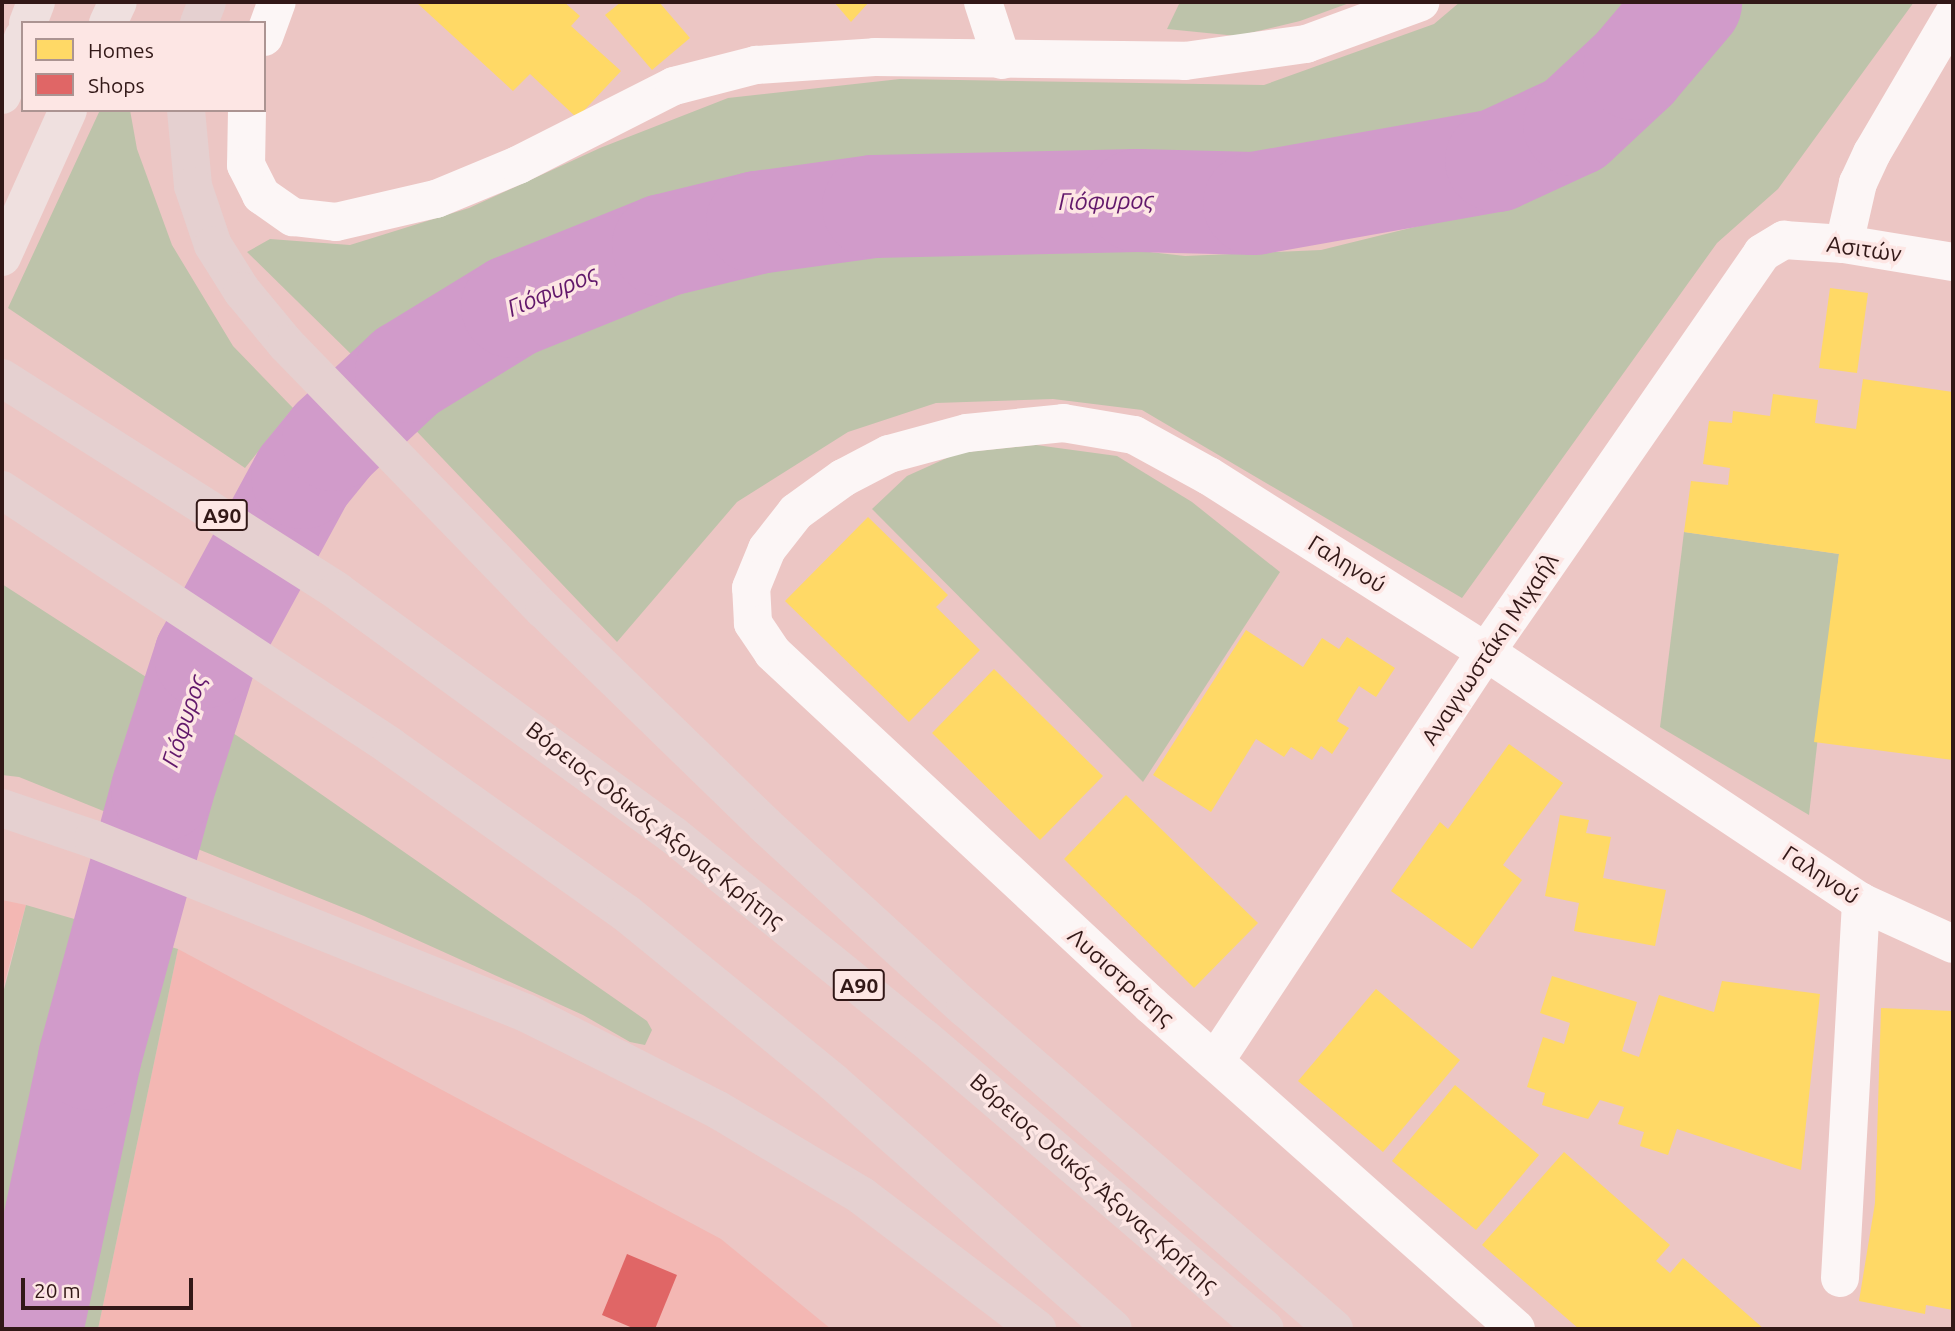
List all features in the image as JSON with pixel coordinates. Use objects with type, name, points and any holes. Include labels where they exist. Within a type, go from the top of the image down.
[{"type":"highway","points":[[200,21],[207,2]]},
{"type":"highway","points":[[186,112],[187,148],[199,206],[213,245],[242,291],[286,344],[544,610],[765,825],[965,1008],[1334,1329]]},
{"type":"highway","name":"Βόρειος Οδικός Άξονας Κρήτης","points":[[2,379],[213,509],[437,661],[684,843],[924,1038],[1265,1329]]},
{"type":"highway","points":[[2,490],[390,746],[626,913],[722,988],[1113,1329]]},
{"type":"highway","points":[[2,808],[318,929],[526,1013],[718,1110],[862,1196],[1037,1329]]},
{"type":"main road","points":[[29,21],[36,2]]},
{"type":"main road","points":[[109,21],[118,2]]},
{"type":"main road","points":[[2,95],[21,43]]},
{"type":"main road","points":[[2,257],[67,112]]},
{"type":"street","points":[[266,32],[277,2]]},
{"type":"street","points":[[983,2],[1002,60]]},
{"type":"street","points":[[247,112],[246,165],[261,195],[293,216],[337,222],[436,199],[518,165],[674,86],[712,74],[756,65],[861,58],[1185,61],[1250,55],[1319,40],[1421,2]]},
{"type":"street","points":[[1844,244],[1858,183],[1872,153],[1953,15]]},
{"type":"street","name":"Ασιτών","points":[[1774,242],[1844,244],[1953,262]]},
{"type":"street","name":"Αναγνωστάκη Μιχαήλ","points":[[1215,1061],[1486,652],[1762,253],[1774,242]]},
{"type":"street","name":"Γαληνού","points":[[749,606],[755,575],[784,526],[810,500],[855,471],[912,446],[967,433],[1035,424],[1087,424],[1134,435],[1166,450],[1486,652],[1861,902],[1953,944]]},
{"type":"street","name":"Λυσιστράτης","points":[[749,606],[761,638],[791,671],[1215,1061],[1516,1329]]},
{"type":"street","points":[[1840,1278],[1861,902]]},
{"type":"shaded area","points":[[2,900],[26,905],[2,992]]},
{"type":"shaded area","points":[[178,949],[721,1239],[831,1329],[98,1329]]},
{"type":"green space","points":[[1180,2],[1352,2],[1300,21],[1237,36],[1167,29]]},
{"type":"green space","points":[[1460,2],[1638,2],[1600,59],[1537,105],[1436,149],[1244,180],[995,176],[799,180],[647,218],[449,300],[354,357],[247,252],[270,239],[350,245],[469,208],[600,148],[728,98],[900,79],[1264,85],[1434,24]]},
{"type":"green space","points":[[1722,2],[1914,2],[1778,189],[1717,243],[1462,598],[1142,410],[1053,399],[936,403],[848,432],[737,502],[617,642],[405,419],[506,346],[698,265],[834,239],[1034,239],[1185,256],[1321,250],[1536,197],[1640,117]]},
{"type":"green space","points":[[99,112],[130,112],[137,149],[172,245],[233,346],[293,408],[245,468],[8,308]]},
{"type":"green space","points":[[1036,445],[1117,456],[1192,502],[1280,572],[1143,782],[872,509],[907,476],[958,453]]},
{"type":"green space","points":[[1684,532],[1839,554],[1809,815],[1660,727]]},
{"type":"green space","points":[[2,584],[239,737],[647,1021],[652,1030],[645,1045],[630,1042],[583,1015],[364,916],[19,777],[2,775]]},
{"type":"green space","points":[[26,905],[178,949],[98,1329],[2,1329],[2,997]]},
{"type":"building: Homes","points":[[416,2],[564,2],[580,16],[571,26],[621,71],[577,118],[530,74],[513,91]]},
{"type":"building: Homes","points":[[621,2],[659,2],[690,38],[652,70],[605,15]]},
{"type":"building: Homes","points":[[834,2],[869,2],[851,22]]},
{"type":"building: Homes","points":[[1830,288],[1868,293],[1857,373],[1819,368]]},
{"type":"building: Homes","points":[[1863,379],[1953,392],[1953,760],[1814,742],[1839,554],[1684,532],[1691,481],[1728,485],[1730,468],[1703,464],[1709,421],[1732,423],[1733,411],[1770,416],[1773,394],[1818,400],[1815,423],[1856,429]]},
{"type":"building: Homes","points":[[868,517],[948,595],[936,607],[980,650],[909,722],[785,601]]},
{"type":"building: Homes","points":[[1246,630],[1303,667],[1322,638],[1339,649],[1347,637],[1395,668],[1376,697],[1359,686],[1337,721],[1349,728],[1332,754],[1321,746],[1312,760],[1291,747],[1284,757],[1256,739],[1211,812],[1153,775]]},
{"type":"building: Homes","points":[[994,669],[1103,776],[1040,840],[932,733]]},
{"type":"building: Homes","points":[[1509,744],[1563,783],[1503,865],[1522,880],[1472,949],[1391,891],[1440,822],[1448,829]]},
{"type":"building: Homes","points":[[1126,795],[1258,923],[1194,988],[1064,859]]},
{"type":"building: Homes","points":[[1560,815],[1589,820],[1586,833],[1611,837],[1603,878],[1666,890],[1655,946],[1574,931],[1579,903],[1545,896]]},
{"type":"building: Homes","points":[[1552,976],[1637,1002],[1622,1051],[1639,1057],[1659,995],[1714,1012],[1722,981],[1820,994],[1801,1170],[1677,1129],[1668,1155],[1640,1146],[1644,1132],[1618,1124],[1624,1107],[1600,1100],[1588,1119],[1542,1105],[1545,1093],[1527,1087],[1543,1037],[1564,1044],[1570,1023],[1540,1013]]},
{"type":"building: Homes","points":[[1376,989],[1460,1060],[1383,1152],[1298,1081]]},
{"type":"building: Homes","points":[[1881,1008],[1953,1011],[1953,1310],[1926,1305],[1925,1314],[1859,1301],[1875,1203]]},
{"type":"building: Homes","points":[[1455,1085],[1539,1155],[1476,1230],[1392,1161]]},
{"type":"building: Homes","points":[[1564,1152],[1670,1245],[1656,1261],[1670,1273],[1683,1258],[1764,1329],[1579,1329],[1482,1245]]},
{"type":"building: Shops","points":[[627,1254],[677,1275],[655,1329],[635,1329],[602,1315]]},
{"type":"waterway","name":"Γιόφυρος","points":[[31,1329],[89,1058],[162,789],[205,656],[302,477],[333,439],[406,371],[512,306],[663,245],[757,222],[873,206],[1137,200],[1254,203],[1496,160],[1574,124],[1634,68],[1690,2]]}]
